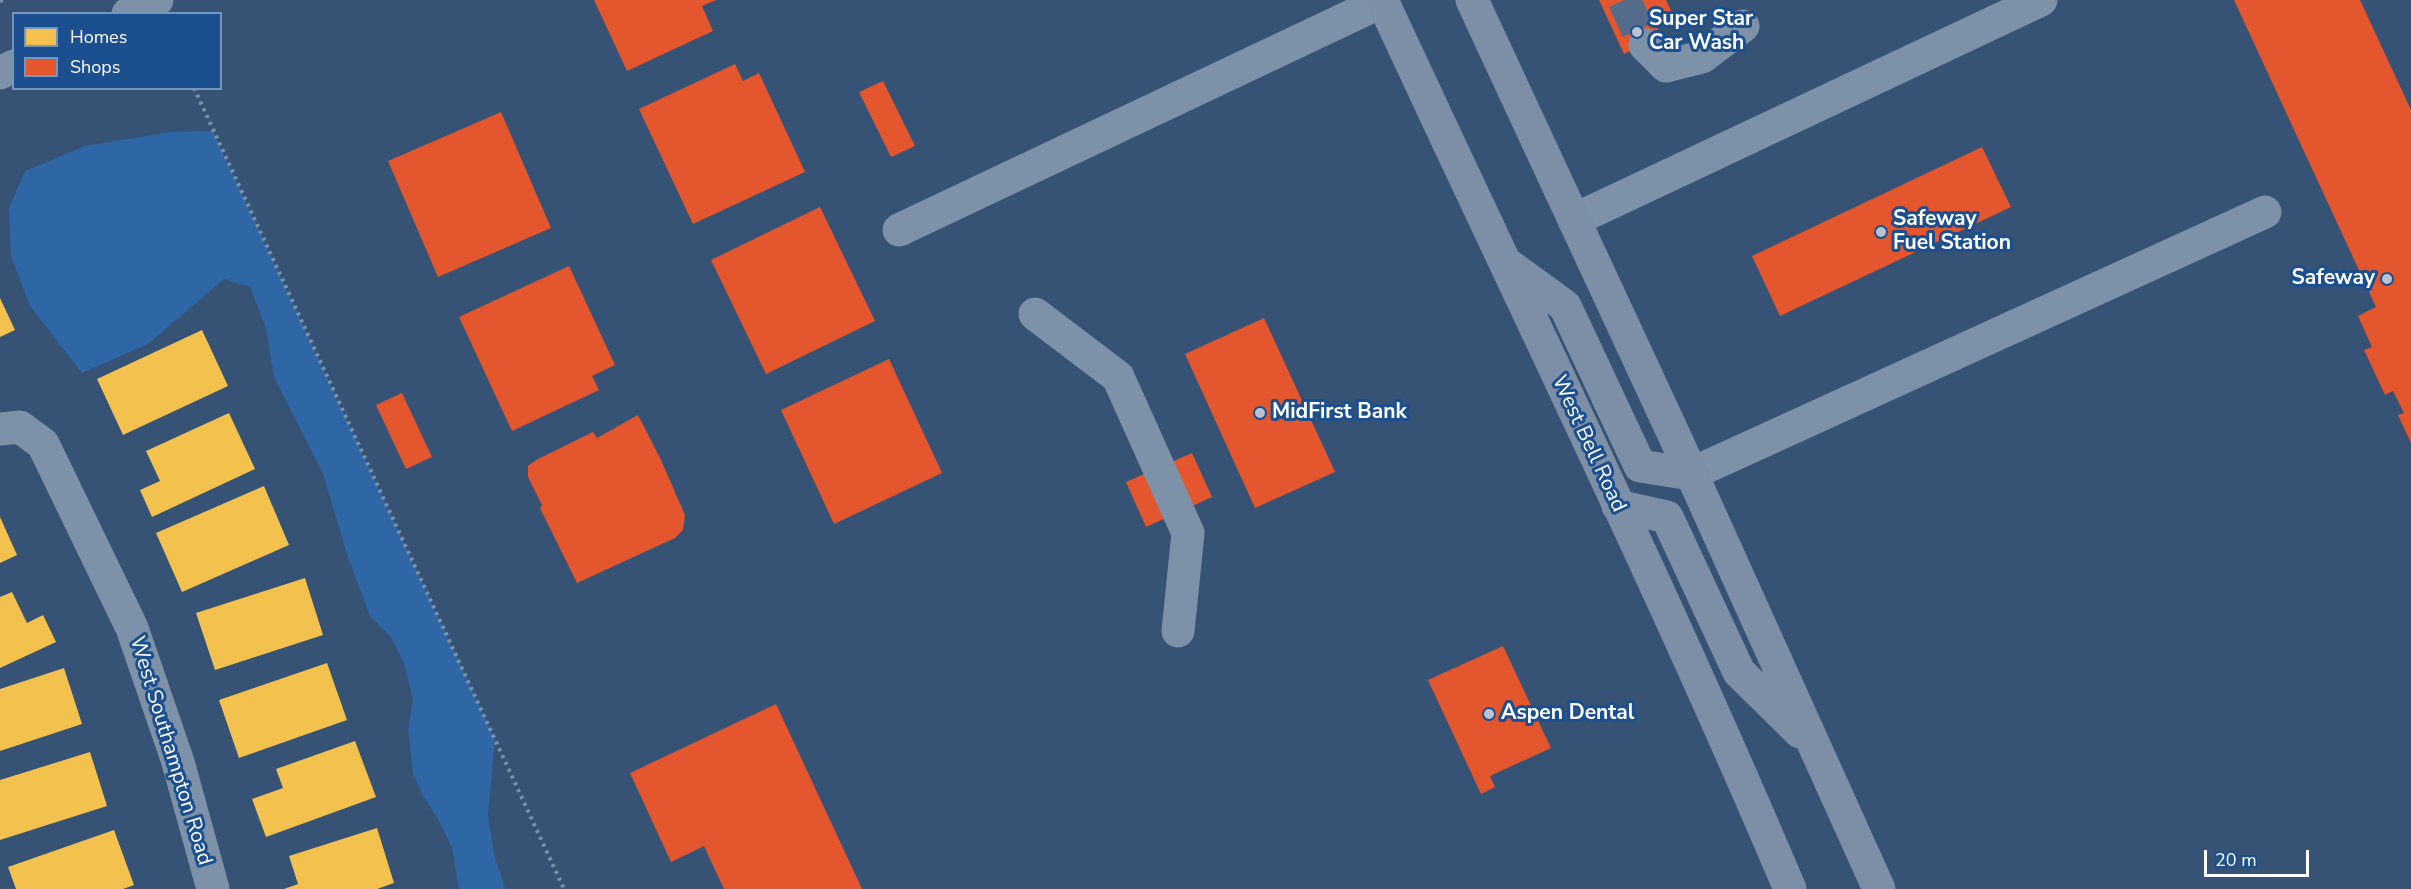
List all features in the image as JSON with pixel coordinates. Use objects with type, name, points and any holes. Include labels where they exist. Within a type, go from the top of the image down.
[{"type":"main road","points":[[1472,0],[1691,474],[1879,889]]},
{"type":"main road","name":"West Bell Road","points":[[1383,1],[1618,506],[1754,804],[1790,889]]},
{"type":"main road","points":[[1503,260],[1565,306],[1640,466],[1691,474]]},
{"type":"main road","points":[[1618,506],[1667,517],[1739,672],[1814,745]]},
{"type":"street","points":[[132,12],[157,0]]},
{"type":"street","points":[[1574,220],[2041,0]]},
{"type":"street","points":[[898,230],[1383,1]]},
{"type":"street","points":[[1645,45],[1666,66],[1702,57],[1743,26]]},
{"type":"street","points":[[1691,474],[2265,212]]},
{"type":"street","points":[[1035,314],[1118,377],[1188,533],[1178,631]]},
{"type":"street","name":"West Southampton Road","points":[[10,428],[43,444],[132,628],[178,762],[213,889]]},
{"type":"path","points":[[195,90],[564,889]]},
{"type":"shaded area","points":[[213,131],[495,739],[488,814],[494,854],[505,889],[459,889],[452,848],[413,773],[408,729],[413,700],[404,663],[391,637],[370,616],[348,557],[323,474],[274,377],[266,328],[250,287],[224,279],[148,344],[82,373],[30,306],[11,256],[9,208],[25,171],[85,146],[170,132]]},
{"type":"building: Homes","points":[[0,298],[15,330],[0,337]]},
{"type":"building: Homes","points":[[202,330],[228,386],[123,435],[97,379]]},
{"type":"building: Homes","points":[[229,413],[255,469],[152,517],[140,490],[160,481],[146,451]]},
{"type":"building: Homes","points":[[264,486],[289,545],[182,592],[156,533]]},
{"type":"building: Homes","points":[[0,517],[17,555],[0,563]]},
{"type":"building: Homes","points":[[305,578],[323,635],[215,670],[196,613]]},
{"type":"building: Homes","points":[[12,592],[27,623],[43,615],[56,642],[0,668],[0,597]]},
{"type":"building: Homes","points":[[327,663],[347,720],[239,758],[219,700]]},
{"type":"building: Homes","points":[[64,668],[82,724],[0,751],[0,689]]},
{"type":"building: Homes","points":[[355,741],[376,797],[266,837],[252,799],[283,788],[276,769]]},
{"type":"building: Homes","points":[[90,752],[107,806],[0,840],[0,780]]},
{"type":"building: Homes","points":[[377,828],[394,883],[377,889],[284,889],[298,884],[289,856]]},
{"type":"building: Homes","points":[[114,830],[134,885],[123,889],[16,889],[8,867]]},
{"type":"building: Shops","points":[[594,0],[716,0],[702,6],[713,31],[627,71]]},
{"type":"building: Shops","name":"Super Star Car Wash","points":[[1599,0],[1666,0],[1675,19],[1657,27],[1662,37],[1624,54]]},
{"type":"building: Shops","points":[[2234,0],[2360,0],[2411,110],[2411,443],[2398,415],[2404,413],[2393,391],[2385,395],[2364,350],[2372,347],[2358,316],[2376,307]]},
{"type":"building: Shops","points":[[735,64],[743,81],[759,73],[805,172],[693,224],[639,109]]},
{"type":"building: Shops","points":[[883,81],[915,146],[891,157],[859,92]]},
{"type":"building: Shops","points":[[501,112],[551,228],[438,277],[388,161]]},
{"type":"building: Shops","name":"Safeway Fuel Station","points":[[1982,147],[2011,207],[1780,316],[1752,256]]},
{"type":"building: Shops","points":[[820,207],[875,321],[766,374],[711,260]]},
{"type":"building: Shops","points":[[569,266],[615,365],[592,376],[599,390],[512,431],[459,317]]},
{"type":"building: Shops","name":"MidFirst Bank","points":[[1264,318],[1335,472],[1255,508],[1185,354]]},
{"type":"building: Shops","points":[[889,359],[942,473],[834,524],[781,410]]},
{"type":"building: Shops","points":[[402,393],[432,457],[406,469],[376,405]]},
{"type":"building: Shops","points":[[638,415],[685,515],[683,530],[675,538],[577,583],[540,508],[542,505],[528,477],[528,466],[593,432],[597,438]]},
{"type":"building: Shops","points":[[1192,453],[1212,497],[1146,527],[1126,482]]},
{"type":"building: Shops","name":"Aspen Dental","points":[[1503,646],[1551,748],[1490,776],[1495,787],[1481,794],[1428,680]]},
{"type":"building: Shops","points":[[776,704],[862,889],[724,889],[704,846],[671,862],[630,773]]},
{"type":"tunnel","points":[[1624,0],[1645,45]]},
{"type":"place","name":"Super Star Car Wash","points":[[1637,32]]},
{"type":"place","name":"Safeway Fuel Station","points":[[1881,232]]},
{"type":"place","name":"Safeway","points":[[2387,279]]},
{"type":"place","name":"MidFirst Bank","points":[[1260,413]]},
{"type":"place","name":"Aspen Dental","points":[[1489,714]]}]
